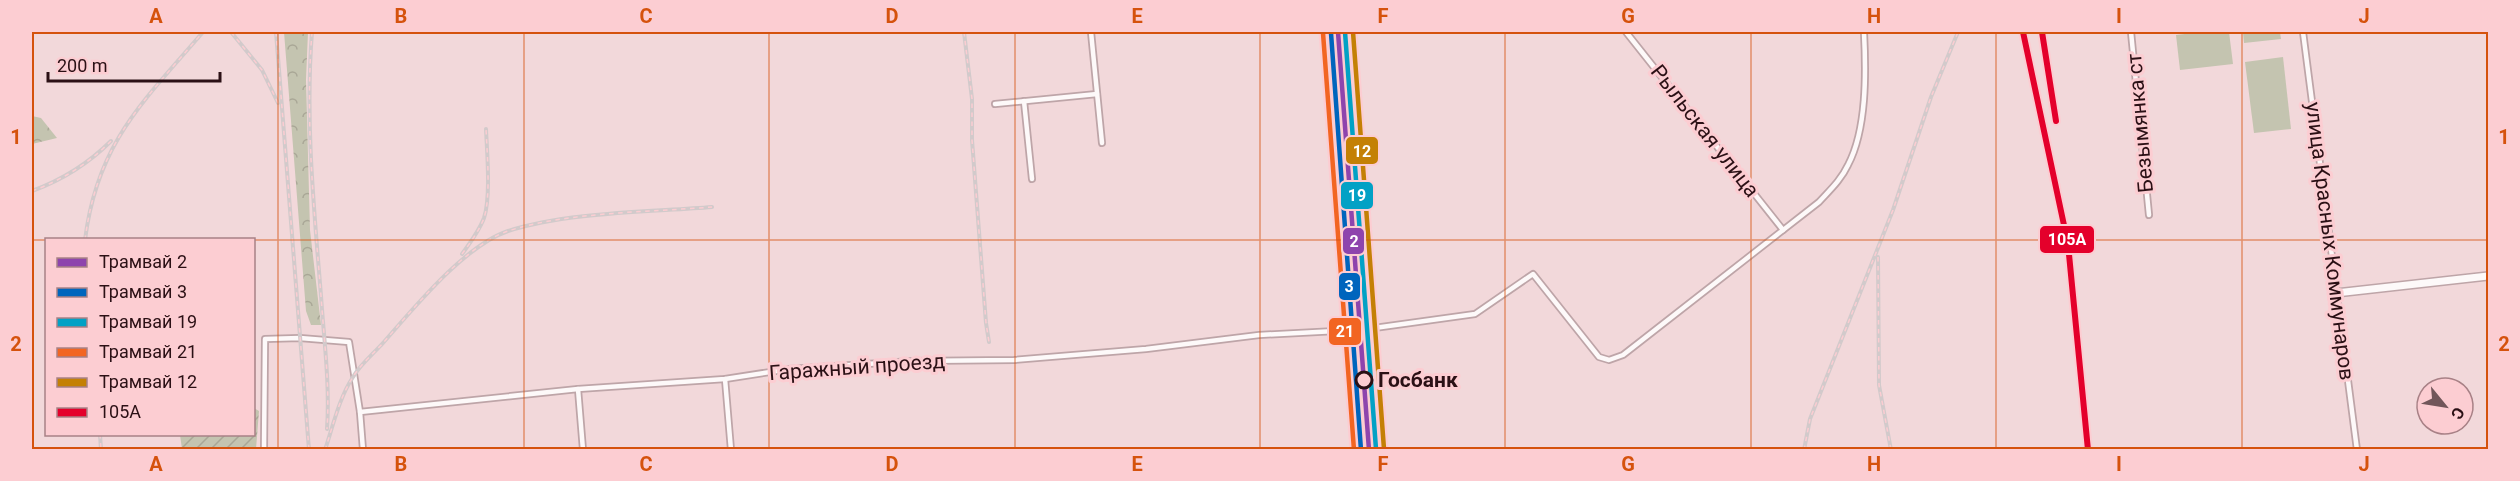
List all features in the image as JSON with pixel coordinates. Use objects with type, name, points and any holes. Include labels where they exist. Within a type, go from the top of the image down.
[{"type":"main road","points":[[1345,33],[1376,450]]},
{"type":"main road","points":[[1333,34],[1364,450]]},
{"type":"street","points":[[1091,32],[1102,143]]},
{"type":"street","name":"Рыльская улица","points":[[1626,32],[1783,230]]},
{"type":"street","points":[[1355,330],[1475,314],[1533,274],[1599,357],[1608,360],[1623,355],[1819,202],[1838,181],[1849,165],[1860,122],[1865,76],[1864,32]]},
{"type":"street","name":"Безымянка ст","points":[[2132,32],[2149,215]]},
{"type":"street","name":"улица Красных Коммунаров","points":[[2303,32],[2357,450]]},
{"type":"street","points":[[1333,34],[1345,33]]},
{"type":"street","points":[[995,104],[1097,94]]},
{"type":"street","points":[[1024,101],[1032,179]]},
{"type":"street","points":[[2336,293],[2488,276]]},
{"type":"street","name":"Гаражный проезд","points":[[360,412],[578,390],[725,379],[789,369],[913,361],[1014,360],[1146,349],[1259,335],[1355,330]]},
{"type":"street","points":[[264,450],[265,339],[300,338],[349,342],[360,412],[363,450]]},
{"type":"street","points":[[725,379],[731,450]]},
{"type":"street","points":[[578,390],[583,450]]},
{"type":"green space","points":[[284,32],[308,32],[306,80],[310,230],[321,325],[311,325],[306,311]]},
{"type":"green space","points":[[2229,32],[2233,64],[2180,70],[2176,35]]},
{"type":"green space","points":[[2243,32],[2280,32],[2281,39],[2244,43]]},
{"type":"green space","points":[[2283,57],[2291,129],[2254,133],[2245,62]]},
{"type":"green space","points":[[32,116],[41,118],[57,138],[32,144]]},
{"type":"green space","points":[[255,409],[259,411],[256,449],[182,449],[180,436],[255,436]]},
{"type":"railway","points":[[85,238],[91,206],[100,176],[112,150],[142,103],[203,32]]},
{"type":"railway","points":[[231,32],[262,70],[278,103]]},
{"type":"railway","points":[[276,32],[309,450]]},
{"type":"railway","points":[[312,32],[310,131],[327,379],[327,429]]},
{"type":"railway","points":[[964,32],[972,99],[972,140],[989,342]]},
{"type":"railway","points":[[1804,450],[1810,419],[1893,210],[1931,97],[1958,32]]},
{"type":"railway","points":[[462,254],[480,228],[486,209],[488,174],[486,129]]},
{"type":"railway","points":[[32,191],[74,170],[111,141]]},
{"type":"railway","points":[[325,450],[344,394],[359,368],[457,264],[491,239],[508,231],[531,225],[582,216],[712,207]]},
{"type":"railway","points":[[1878,257],[1879,385],[1891,450]]},
{"type":"railway","points":[[100,436],[101,450]]},
{"type":"tram line","name":"2","points":[[1338,32],[1369,450]]},
{"type":"tram line","name":"19","points":[[1345,32],[1376,449]]},
{"type":"tram line","name":"12","points":[[1353,32],[1384,449]]},
{"type":"tram line","name":"21","points":[[1323,33],[1354,450]]},
{"type":"tram line","name":"3","points":[[1331,33],[1361,450]]},
{"type":"transit line","name":"105А","points":[[2023,32],[2068,244],[2088,450]]},
{"type":"transit line","name":"105А","points":[[2042,32],[2056,121]]},
{"type":"place","name":"Госбанк","points":[[1364,380]]}]
